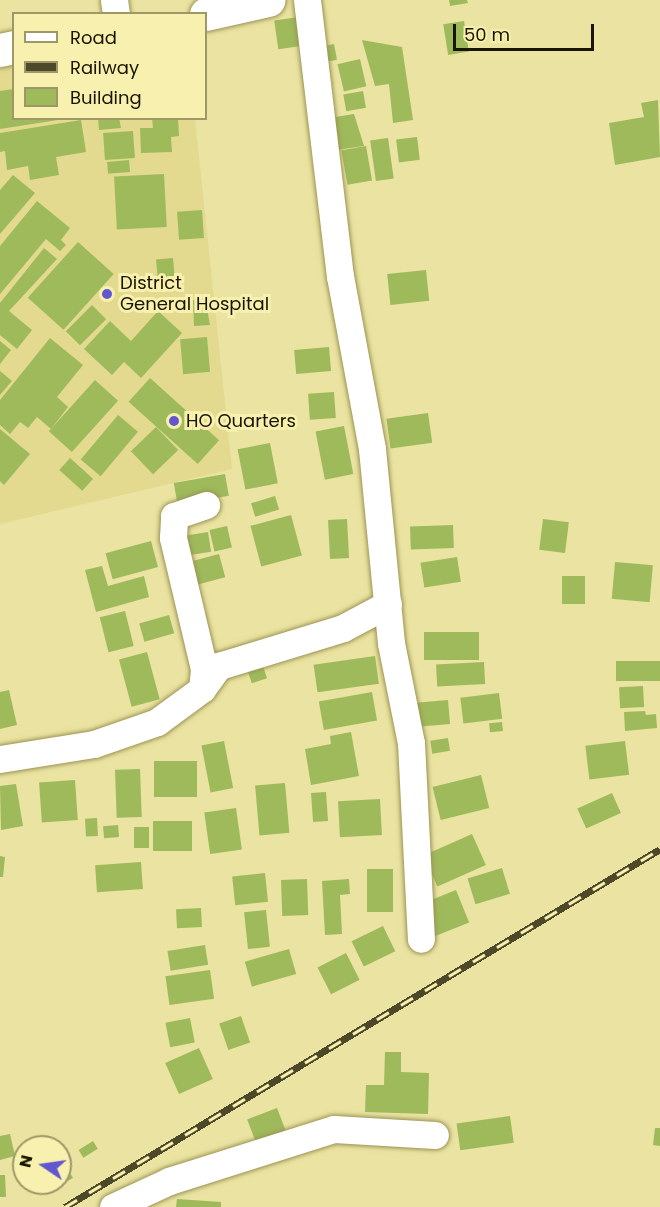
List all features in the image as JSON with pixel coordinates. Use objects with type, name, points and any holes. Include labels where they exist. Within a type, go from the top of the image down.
[{"type":"highway","points":[[207,14],[268,0]]},
{"type":"street","points":[[307,0],[340,276],[372,449],[388,604],[411,743],[421,939]]},
{"type":"street","points":[[202,690],[204,669],[173,538],[174,516],[206,506]]},
{"type":"street","points":[[0,759],[94,744],[157,722],[202,690],[219,666],[343,628],[388,604]]},
{"type":"street","points":[[113,1207],[168,1181],[334,1129],[435,1136]]},
{"type":"shaded area","name":"District General Hospital","points":[[12,47],[12,120],[195,120],[232,469],[0,524],[0,50]]},
{"type":"building","points":[[449,0],[467,0],[468,3],[450,6]]},
{"type":"building","points":[[299,17],[303,46],[278,49],[274,20]]},
{"type":"building","points":[[464,21],[469,52],[448,55],[443,24]]},
{"type":"building","points":[[362,40],[402,47],[413,120],[393,123],[389,84],[375,86]]},
{"type":"building","points":[[334,44],[337,60],[324,62],[321,46]]},
{"type":"building","points":[[360,59],[366,86],[344,91],[338,64]]},
{"type":"building","points":[[12,89],[12,120],[58,120],[0,129],[0,91]]},
{"type":"building","points":[[363,91],[366,108],[346,111],[343,94]]},
{"type":"building","points":[[658,100],[660,157],[615,165],[609,123],[644,117],[641,103]]},
{"type":"building","points":[[354,114],[364,146],[330,151],[329,118]]},
{"type":"building","points":[[81,120],[86,152],[56,157],[59,175],[30,180],[28,166],[7,170],[5,151],[0,152],[0,133]]},
{"type":"building","points":[[98,120],[119,120],[121,128],[99,130]]},
{"type":"building","points":[[152,120],[178,120],[179,136],[171,137],[172,152],[141,153],[140,128],[153,128]]},
{"type":"building","points":[[133,131],[135,158],[105,160],[103,133]]},
{"type":"building","points":[[417,137],[420,160],[399,162],[396,140]]},
{"type":"building","points":[[388,138],[394,179],[376,181],[370,141]]},
{"type":"building","points":[[366,146],[372,180],[347,185],[341,150]]},
{"type":"building","points":[[129,160],[130,172],[108,174],[107,162]]},
{"type":"building","points":[[164,174],[167,227],[117,230],[114,177]]},
{"type":"building","points":[[13,175],[35,193],[0,234],[0,190]]},
{"type":"building","points":[[37,201],[70,228],[61,240],[66,245],[60,251],[46,239],[0,294],[0,246]]},
{"type":"building","points":[[202,210],[204,238],[179,240],[177,212]]},
{"type":"building","points":[[78,242],[114,274],[63,330],[28,298]]},
{"type":"building","points":[[44,248],[57,259],[9,311],[32,330],[17,349],[0,335],[0,303]]},
{"type":"building","points":[[173,258],[175,281],[158,282],[156,259]]},
{"type":"building","points":[[426,270],[429,301],[390,305],[387,274]]},
{"type":"building","points":[[205,298],[210,325],[194,326],[193,300]]},
{"type":"building","points":[[92,305],[106,319],[80,345],[66,331]]},
{"type":"building","points":[[158,311],[182,333],[141,378],[124,362],[112,375],[84,349],[110,321],[131,341]]},
{"type":"building","points":[[207,337],[210,372],[183,374],[180,339]]},
{"type":"building","points":[[50,338],[83,365],[57,397],[68,407],[51,429],[37,417],[28,428],[20,422],[10,434],[0,425],[0,400]]},
{"type":"building","points":[[0,341],[11,350],[0,364]]},
{"type":"building","points":[[329,347],[331,371],[296,374],[294,350]]},
{"type":"building","points":[[0,371],[12,381],[0,395]]},
{"type":"building","name":"HO Quarters","points":[[150,378],[219,440],[198,464],[129,402]]},
{"type":"building","points":[[95,380],[118,401],[72,452],[49,431]]},
{"type":"building","points":[[334,392],[336,418],[310,420],[308,394]]},
{"type":"building","points":[[428,413],[432,443],[391,449],[386,419]]},
{"type":"building","points":[[118,415],[138,432],[101,476],[81,459]]},
{"type":"building","points":[[344,426],[353,474],[325,480],[316,432]]},
{"type":"building","name":"HO Quarters","points":[[156,427],[178,450],[153,474],[131,451]]},
{"type":"building","points":[[0,429],[30,454],[4,485],[0,481]]},
{"type":"building","points":[[270,443],[278,483],[245,490],[238,449]]},
{"type":"building","points":[[70,458],[93,479],[82,491],[59,470]]},
{"type":"building","points":[[225,474],[229,496],[178,505],[174,483]]},
{"type":"building","points":[[275,496],[279,509],[255,517],[251,503]]},
{"type":"building","points":[[291,515],[302,556],[261,566],[250,526]]},
{"type":"building","points":[[347,519],[349,558],[330,559],[328,520]]},
{"type":"building","points":[[543,519],[569,522],[565,553],[539,550]]},
{"type":"building","points":[[453,525],[454,548],[411,549],[410,527]]},
{"type":"building","points":[[227,526],[232,547],[214,551],[209,530]]},
{"type":"building","points":[[208,532],[211,552],[180,557],[176,537]]},
{"type":"building","points":[[151,541],[158,567],[113,579],[106,553]]},
{"type":"building","points":[[219,554],[225,577],[192,586],[186,563]]},
{"type":"building","points":[[457,557],[461,582],[424,587],[420,563]]},
{"type":"building","points":[[615,562],[653,565],[650,602],[612,599]]},
{"type":"building","points":[[102,566],[108,586],[144,576],[149,597],[96,612],[85,570]]},
{"type":"building","points":[[562,576],[585,576],[585,604],[562,604]]},
{"type":"building","points":[[125,611],[134,646],[108,652],[100,617]]},
{"type":"building","points":[[169,615],[174,633],[144,642],[139,624]]},
{"type":"building","points":[[424,632],[479,632],[479,660],[424,660]]},
{"type":"building","points":[[147,652],[160,699],[132,707],[119,660]]},
{"type":"building","points":[[375,656],[379,684],[318,692],[314,665]]},
{"type":"building","points":[[616,661],[660,661],[660,681],[616,681]]},
{"type":"building","points":[[484,662],[485,684],[437,686],[436,665]]},
{"type":"building","points":[[263,666],[267,678],[252,683],[248,671]]},
{"type":"building","points":[[643,686],[644,707],[620,708],[619,687]]},
{"type":"building","points":[[9,690],[17,725],[0,729],[0,692]]},
{"type":"building","points":[[372,692],[377,721],[324,730],[319,701]]},
{"type":"building","points":[[499,693],[502,719],[463,724],[460,698]]},
{"type":"building","points":[[448,700],[450,724],[415,727],[413,703]]},
{"type":"building","points":[[645,711],[646,715],[656,714],[657,728],[625,731],[624,712]]},
{"type":"building","points":[[502,722],[503,731],[490,732],[489,723]]},
{"type":"building","points":[[351,732],[359,776],[311,785],[305,749],[331,744],[330,736]]},
{"type":"building","points":[[448,738],[450,751],[432,754],[430,741]]},
{"type":"building","points":[[224,741],[233,788],[211,793],[201,745]]},
{"type":"building","points":[[625,741],[629,775],[589,780],[585,746]]},
{"type":"building","points":[[154,761],[197,761],[197,797],[154,797]]},
{"type":"building","points":[[140,769],[142,817],[117,818],[115,770]]},
{"type":"building","points":[[481,775],[489,808],[441,820],[432,787]]},
{"type":"building","points":[[75,780],[78,820],[42,822],[39,783]]},
{"type":"building","points":[[285,783],[289,833],[259,835],[255,786]]},
{"type":"building","points":[[16,784],[23,826],[1,830],[0,786]]},
{"type":"building","points":[[326,792],[328,821],[313,822],[311,793]]},
{"type":"building","points":[[612,793],[621,813],[586,829],[577,808]]},
{"type":"building","points":[[380,799],[382,835],[340,837],[338,801]]},
{"type":"building","points":[[236,808],[242,850],[210,854],[204,812]]},
{"type":"building","points":[[97,818],[98,836],[86,837],[85,819]]},
{"type":"building","points":[[153,821],[192,821],[192,851],[153,851]]},
{"type":"building","points":[[118,825],[119,837],[104,838],[103,826]]},
{"type":"building","points":[[134,827],[149,827],[149,848],[134,848]]},
{"type":"building","points":[[472,834],[486,865],[437,887],[424,856]]},
{"type":"building","points":[[0,856],[5,857],[3,877],[0,877]]},
{"type":"building","points":[[141,862],[143,889],[97,892],[95,865]]},
{"type":"building","points":[[502,868],[510,894],[475,904],[468,879]]},
{"type":"building","points":[[367,869],[393,869],[393,912],[367,912]]},
{"type":"building","points":[[265,873],[268,902],[235,905],[232,876]]},
{"type":"building","points":[[307,879],[308,915],[282,916],[281,880]]},
{"type":"building","points":[[349,879],[350,894],[340,895],[342,934],[325,935],[322,881]]},
{"type":"building","points":[[456,890],[469,922],[435,936],[422,904]]},
{"type":"building","points":[[201,908],[202,927],[177,928],[176,909]]},
{"type":"building","points":[[266,910],[270,947],[248,949],[244,912]]},
{"type":"building","points":[[383,926],[395,951],[364,967],[352,941]]},
{"type":"building","points":[[205,945],[208,965],[171,971],[167,951]]},
{"type":"building","points":[[289,949],[296,974],[252,987],[245,962]]},
{"type":"building","points":[[346,953],[360,980],[331,994],[317,968]]},
{"type":"building","points":[[210,970],[214,999],[169,1005],[165,976]]},
{"type":"building","points":[[241,1016],[250,1042],[228,1050],[219,1023]]},
{"type":"building","points":[[190,1018],[195,1043],[170,1047],[165,1023]]},
{"type":"building","points":[[199,1048],[213,1079],[179,1094],[165,1063]]},
{"type":"building","points":[[385,1052],[401,1052],[401,1072],[429,1073],[428,1114],[365,1112],[366,1085],[384,1085]]},
{"type":"building","points":[[277,1108],[288,1136],[258,1147],[247,1119]]},
{"type":"building","points":[[510,1116],[514,1143],[460,1150],[457,1124]]},
{"type":"building","points":[[655,1128],[660,1128],[660,1146],[653,1145]]},
{"type":"building","points":[[10,1134],[12,1157],[0,1160],[0,1136]]},
{"type":"building","points":[[93,1141],[98,1149],[83,1158],[79,1150]]},
{"type":"building","points":[[0,1175],[5,1175],[6,1197],[0,1197]]},
{"type":"building","points":[[177,1199],[221,1202],[221,1207],[176,1207]]},
{"type":"railway","points":[[65,1207],[660,849]]},
{"type":"place","name":"District General Hospital","points":[[107,294]]},
{"type":"place","name":"HO Quarters","points":[[174,421]]}]
